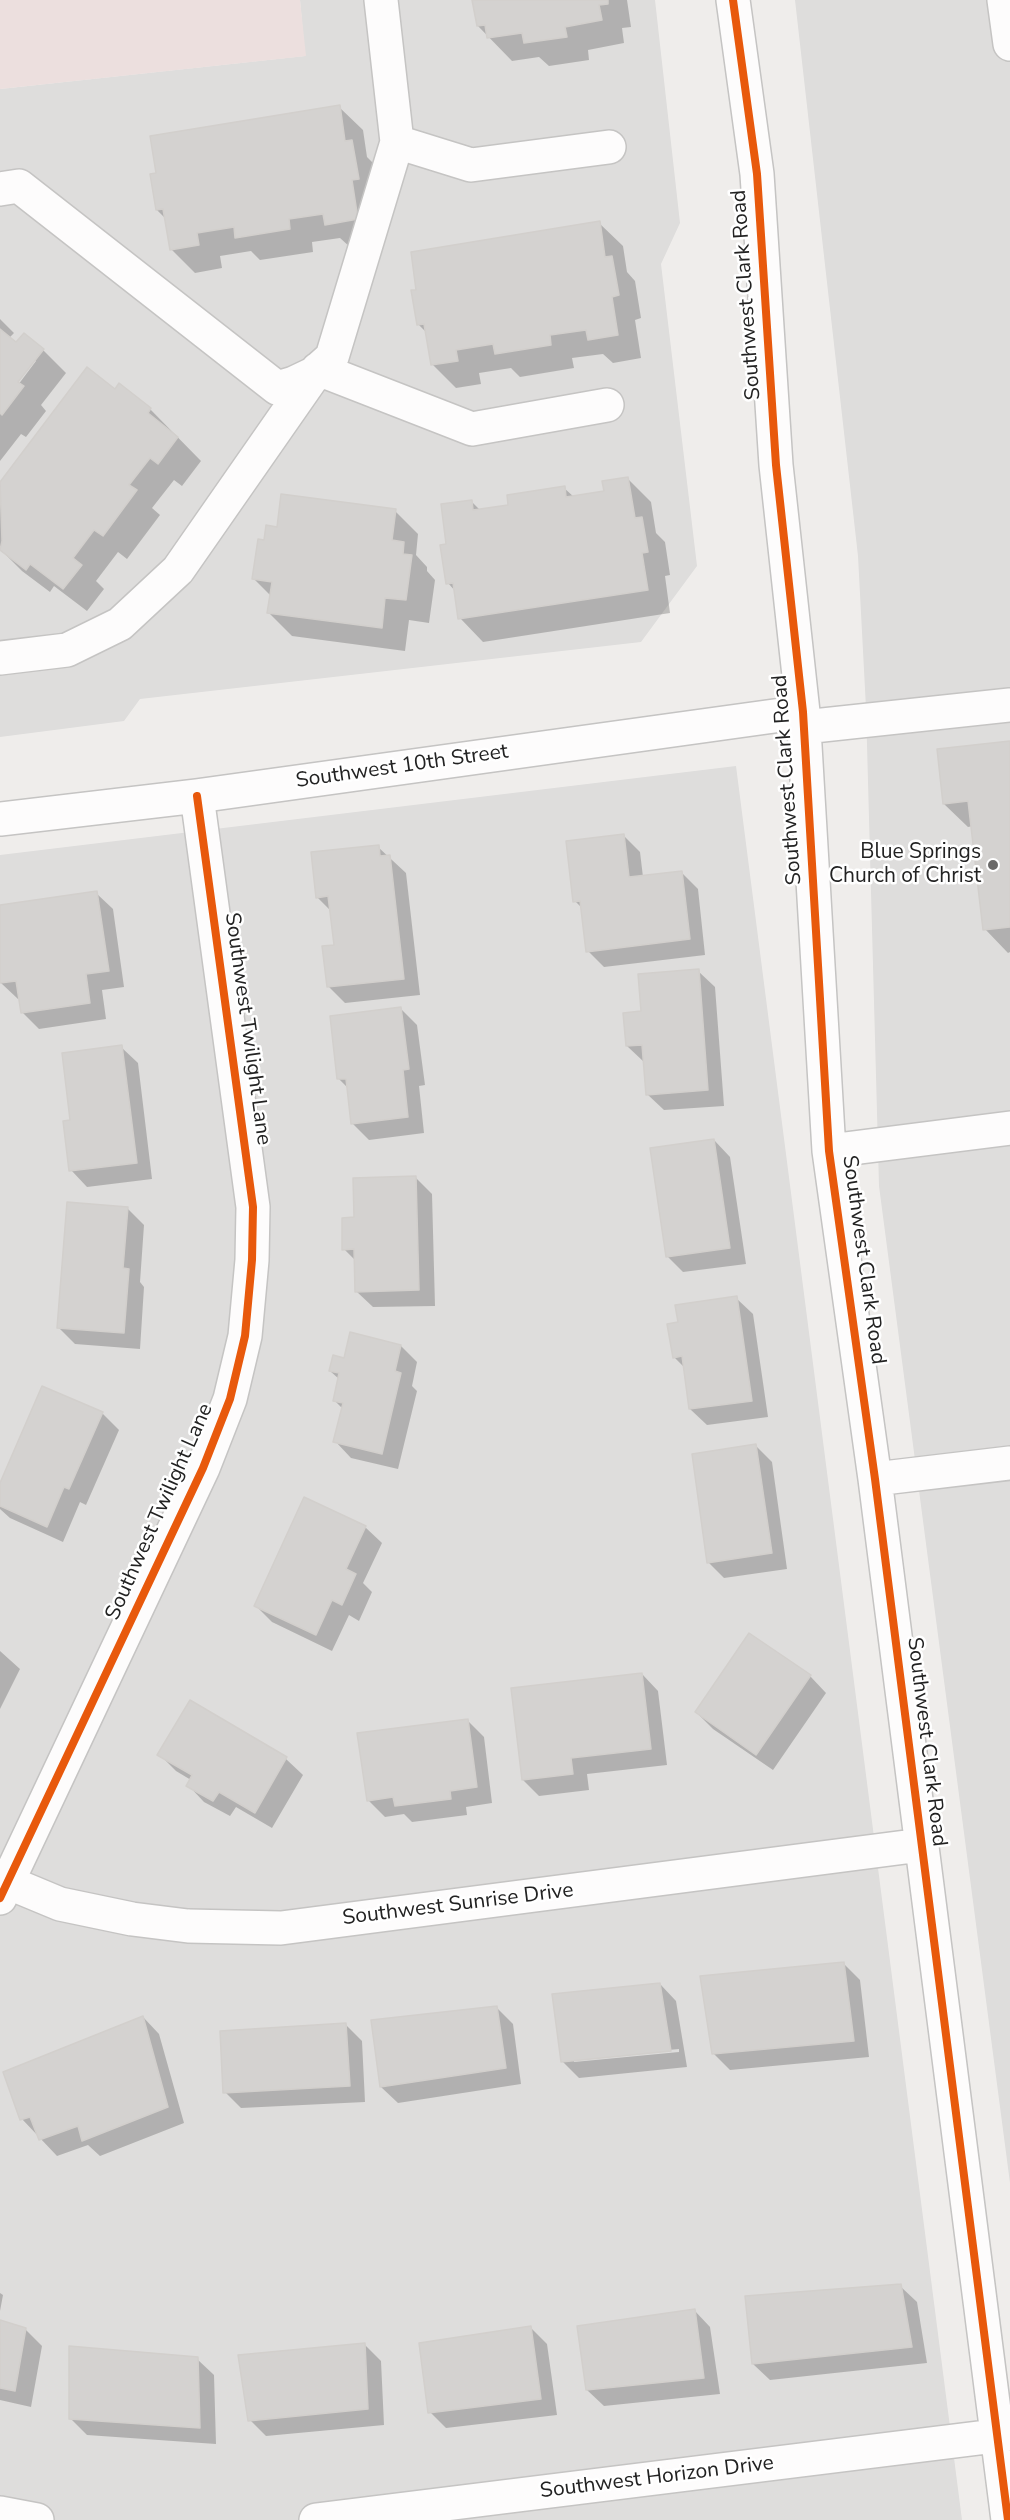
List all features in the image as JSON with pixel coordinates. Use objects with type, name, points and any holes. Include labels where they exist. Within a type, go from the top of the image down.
[{"type":"street","points":[[0,189],[19,186],[277,388],[294,383],[318,369],[332,357],[397,142],[381,0]]},
{"type":"street","name":"Southwest Clark Road","points":[[733,0],[757,174],[776,465],[804,719],[829,1151],[875,1479],[921,1845],[1003,2435],[1008,2520]]},
{"type":"street","points":[[1004,0],[1010,44]]},
{"type":"street","points":[[397,142],[471,165],[609,147]]},
{"type":"street","points":[[318,369],[472,429],[607,405]]},
{"type":"street","points":[[0,658],[67,650],[120,624],[178,570],[318,369]]},
{"type":"street","name":"Southwest 10th Street","points":[[0,819],[804,719],[1010,705]]},
{"type":"street","name":"Southwest Twilight Lane","points":[[3,1886],[203,1468],[231,1399],[245,1336],[252,1260],[253,1207],[197,796]]},
{"type":"street","points":[[829,1151],[1010,1128]]},
{"type":"street","points":[[875,1479],[1010,1462]]},
{"type":"street","name":"Southwest Sunrise Drive","points":[[3,1886],[60,1904],[132,1919],[188,1926],[281,1928],[921,1845]]},
{"type":"street","name":"Southwest Horizon Drive","points":[[316,2520],[1003,2435]]},
{"type":"street","points":[[0,2513],[37,2520]]},
{"type":"shaded area","points":[[0,0],[300,0],[306,56],[0,89]]},
{"type":"shaded area","points":[[300,0],[655,0],[680,223],[661,264],[697,566],[641,642],[140,699],[124,721],[0,737],[0,89],[305,56]]},
{"type":"shaded area","points":[[795,0],[1010,0],[1010,2183],[879,1186],[866,708],[858,556]]},
{"type":"shaded area","points":[[736,766],[962,2520],[0,2520],[0,855]]},
{"type":"building","points":[[472,0],[608,0],[608,4],[599,5],[602,20],[565,27],[567,37],[524,43],[522,33],[487,38],[485,25],[477,26]]},
{"type":"building","points":[[340,105],[345,141],[352,140],[359,179],[352,180],[358,219],[325,225],[323,214],[289,219],[290,229],[235,238],[234,227],[197,233],[199,245],[170,250],[163,209],[156,210],[150,174],[156,173],[150,136]]},
{"type":"building","points":[[600,221],[605,257],[612,256],[619,295],[612,297],[618,335],[588,340],[586,330],[550,335],[551,345],[495,354],[493,344],[456,350],[458,361],[431,365],[424,324],[417,325],[411,290],[416,290],[411,252]]},
{"type":"building","points":[[0,329],[16,342],[24,333],[44,349],[18,382],[24,386],[2,415],[0,413]]},
{"type":"building","points":[[87,367],[115,389],[119,383],[151,408],[148,413],[178,437],[158,464],[150,458],[129,485],[137,490],[103,536],[94,530],[73,558],[82,565],[63,589],[30,564],[26,570],[0,550],[2,541],[0,482]]},
{"type":"building","points":[[628,477],[635,518],[642,517],[648,552],[642,553],[648,590],[458,619],[453,583],[446,584],[440,545],[446,544],[441,504],[472,500],[473,510],[508,505],[507,495],[565,486],[566,497],[604,491],[602,481]]},
{"type":"building","points":[[281,494],[396,509],[392,540],[404,542],[403,554],[412,555],[406,600],[385,598],[382,628],[267,613],[272,582],[252,579],[258,539],[264,540],[266,525],[277,527]]},
{"type":"building","name":"Blue Springs Church of Christ","points":[[1010,741],[1010,927],[983,930],[968,801],[943,804],[937,749]]},
{"type":"building","points":[[624,834],[629,877],[682,871],[690,939],[586,952],[580,901],[573,902],[566,841]]},
{"type":"building","points":[[379,845],[380,856],[390,855],[404,979],[327,987],[322,946],[334,945],[328,896],[316,898],[311,852]]},
{"type":"building","points":[[97,891],[109,971],[86,974],[90,1003],[21,1013],[16,981],[0,983],[0,905]]},
{"type":"building","points":[[699,969],[708,1090],[646,1095],[642,1045],[626,1046],[623,1013],[641,1011],[638,974]]},
{"type":"building","points":[[401,1007],[409,1069],[403,1070],[408,1117],[351,1124],[346,1079],[337,1079],[330,1016]]},
{"type":"building","points":[[122,1045],[137,1163],[69,1171],[63,1121],[70,1120],[62,1053]]},
{"type":"building","points":[[714,1139],[730,1248],[666,1257],[650,1148]]},
{"type":"building","points":[[416,1176],[419,1290],[355,1292],[354,1249],[342,1250],[342,1218],[354,1217],[353,1178]]},
{"type":"building","points":[[67,1202],[128,1207],[123,1268],[129,1269],[124,1333],[57,1328]]},
{"type":"building","points":[[737,1296],[752,1401],[689,1409],[682,1356],[673,1358],[667,1324],[678,1322],[675,1305]]},
{"type":"building","points":[[350,1332],[401,1345],[395,1371],[401,1373],[382,1454],[333,1442],[343,1403],[333,1401],[339,1373],[329,1371],[333,1355],[344,1358]]},
{"type":"building","points":[[42,1386],[103,1412],[69,1489],[64,1487],[47,1527],[0,1506],[0,1483]]},
{"type":"building","points":[[756,1444],[772,1553],[707,1563],[692,1454]]},
{"type":"building","points":[[304,1497],[366,1526],[346,1569],[356,1574],[342,1605],[332,1600],[316,1635],[254,1606]]},
{"type":"building","points":[[749,1633],[811,1675],[756,1755],[695,1712]]},
{"type":"building","points":[[642,1673],[651,1749],[571,1758],[573,1774],[522,1780],[511,1688]]},
{"type":"building","points":[[190,1700],[287,1757],[255,1813],[219,1792],[213,1801],[186,1786],[192,1775],[157,1755]]},
{"type":"building","points":[[468,1719],[477,1787],[450,1791],[451,1799],[395,1806],[393,1797],[367,1801],[357,1733]]},
{"type":"building","points":[[844,1962],[854,2041],[712,2054],[700,1976]]},
{"type":"building","points":[[660,1983],[671,2051],[561,2062],[552,1994]]},
{"type":"building","points":[[497,2006],[506,2068],[380,2087],[371,2020]]},
{"type":"building","points":[[143,2016],[168,2107],[82,2141],[78,2126],[39,2140],[30,2117],[20,2120],[3,2072]]},
{"type":"building","points":[[346,2023],[350,2086],[223,2093],[220,2031]]},
{"type":"building","points":[[901,2284],[912,2347],[752,2364],[745,2296]]},
{"type":"building","points":[[695,2309],[704,2378],[586,2390],[577,2326]]},
{"type":"building","points":[[0,2320],[26,2328],[15,2391],[0,2388]]},
{"type":"building","points":[[531,2326],[541,2399],[428,2413],[419,2343]]},
{"type":"building","points":[[365,2343],[368,2409],[248,2421],[238,2355]]},
{"type":"building","points":[[69,2346],[198,2357],[200,2428],[69,2419]]},
{"type":"cycle path","points":[[733,0],[757,174],[776,465],[803,712],[829,1151],[875,1479],[1008,2520]]},
{"type":"cycle path","points":[[0,1898],[203,1468],[230,1399],[245,1336],[252,1260],[253,1207],[197,796]]},
{"type":"place","name":"Blue Springs Church of Christ","points":[[993,865]]}]
